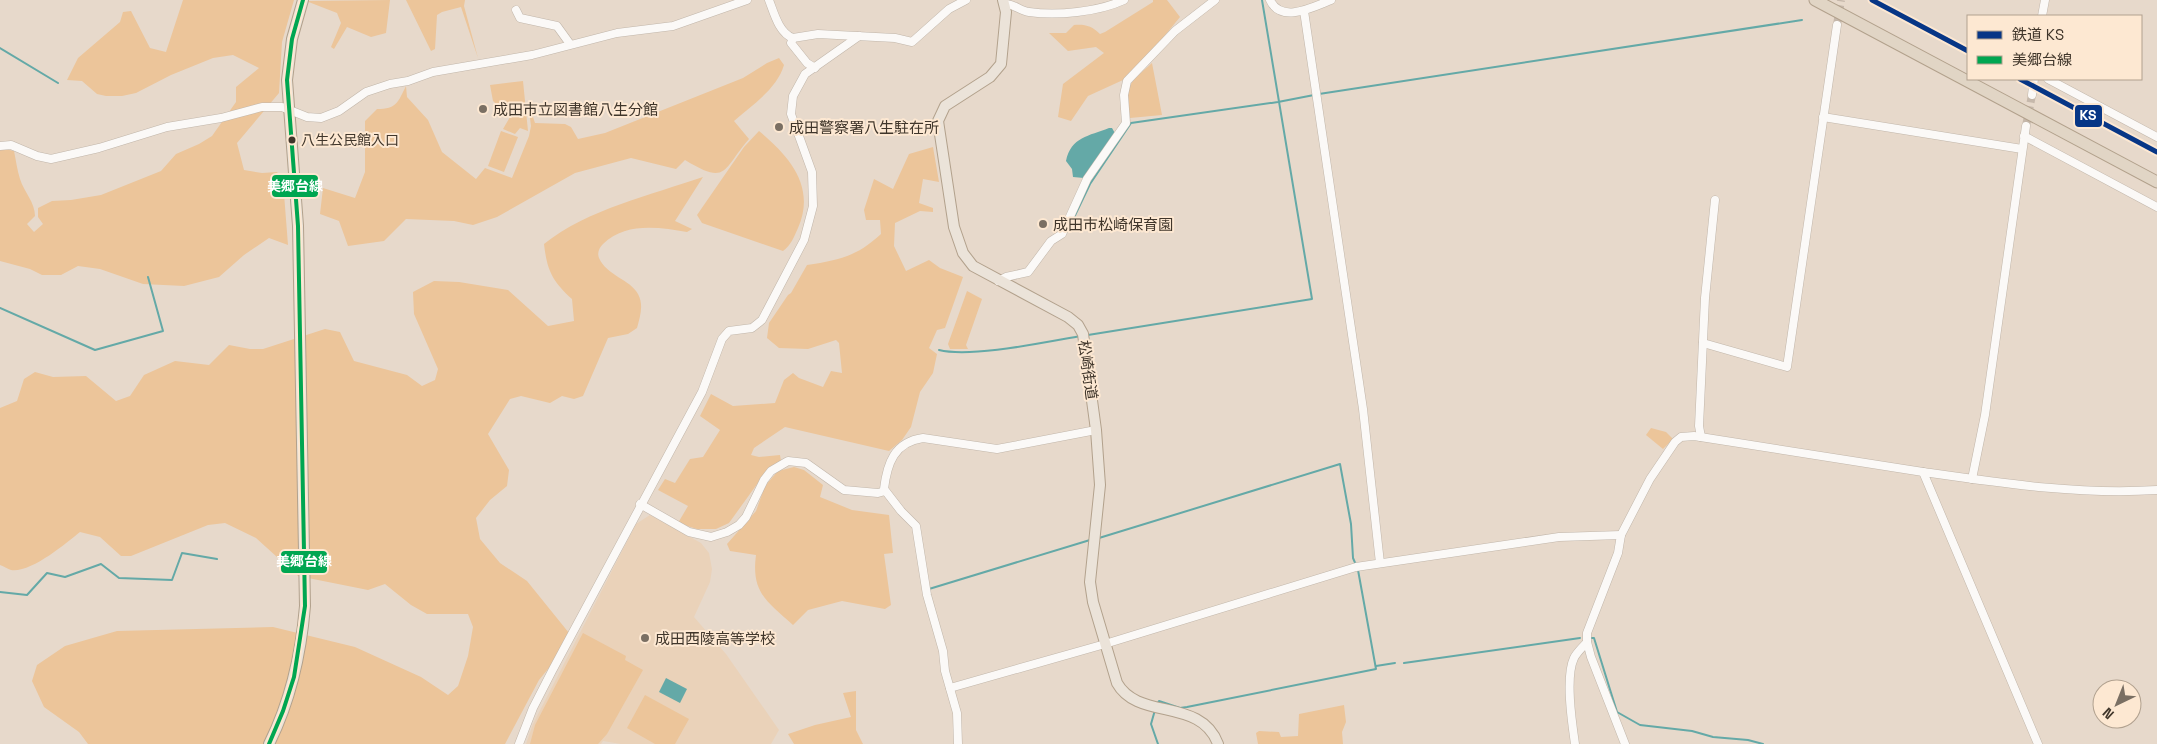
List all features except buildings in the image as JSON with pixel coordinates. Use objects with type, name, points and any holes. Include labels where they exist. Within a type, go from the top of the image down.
[{"type":"highway","points":[[1815,0],[1967,80]]},
{"type":"highway","points":[[1827,0],[1904,46]]},
{"type":"highway","points":[[1967,80],[2157,182]]},
{"type":"main road","points":[[269,744],[285,708],[296,673],[304,615],[305,556],[298,244],[288,65],[292,39],[303,0]]},
{"type":"main road","name":"松崎街道","points":[[1004,3],[1005,34],[1001,64],[990,78],[945,106],[938,121],[954,227],[960,246],[973,266],[1068,317],[1081,330],[1084,339],[1096,430],[1100,485],[1090,582],[1093,602],[1117,683],[1124,693],[1139,701],[1204,722],[1212,730],[1218,744]]},
{"type":"street","points":[[0,146],[11,145],[37,156],[51,159],[99,148],[167,127],[221,118],[262,107],[282,107],[307,117],[321,118],[339,111],[366,92],[433,72],[532,55],[617,33],[673,26],[748,0]]},
{"type":"street","points":[[769,0],[775,17],[787,36],[793,38],[818,34],[894,38],[912,42],[949,9],[966,0]]},
{"type":"street","points":[[1004,3],[1012,4],[1030,12],[1087,11],[1106,7],[1124,0]]},
{"type":"street","points":[[998,281],[1006,277],[1028,272],[1051,241],[1061,236],[1087,179],[1126,123],[1124,95],[1127,81],[1175,31],[1215,0]]},
{"type":"street","points":[[1270,0],[1273,7],[1280,12],[1304,11],[1331,0]]},
{"type":"street","points":[[2042,15],[2045,0]]},
{"type":"street","points":[[516,10],[520,18],[558,26],[570,44]]},
{"type":"street","points":[[1304,11],[1363,410],[1380,563]]},
{"type":"street","points":[[1703,342],[1787,367],[1837,25]]},
{"type":"street","points":[[519,744],[548,678],[702,392],[722,339],[729,331],[752,328],[762,320],[808,231],[813,206],[812,178],[793,121],[791,107],[793,96],[801,78],[859,36]]},
{"type":"street","points":[[793,38],[791,43],[807,63],[815,68]]},
{"type":"street","points":[[2032,95],[2034,80]]},
{"type":"street","points":[[2050,80],[2157,136]]},
{"type":"street","points":[[1823,117],[2022,149]]},
{"type":"street","points":[[1972,479],[1985,415],[2026,126]]},
{"type":"street","points":[[2024,136],[2157,207]]},
{"type":"street","points":[[1701,437],[1705,298],[1715,200]]},
{"type":"street","points":[[958,744],[959,724],[943,651],[927,595],[916,526],[885,491],[891,457],[901,447],[916,439],[923,438],[997,449],[1096,430]]},
{"type":"street","points":[[1625,744],[1611,713],[1587,642],[1587,633],[1618,553],[1621,535],[1650,479],[1670,447],[1681,437],[1701,437],[2034,488],[2157,490]]},
{"type":"street","points":[[640,504],[689,532],[711,537],[727,532],[739,525],[746,517],[764,480],[771,471],[788,461],[806,463],[844,490],[878,493],[885,491]]},
{"type":"street","points":[[1923,472],[2038,744]]},
{"type":"street","points":[[950,688],[1105,644],[1356,567],[1559,537],[1621,535]]},
{"type":"street","points":[[1575,744],[1570,685],[1574,657],[1587,642]]},
{"type":"shaded area","points":[[183,0],[294,0],[282,42],[279,93],[237,143],[244,170],[262,173],[277,172],[283,181],[288,245],[269,238],[244,255],[219,277],[184,286],[143,284],[100,269],[78,266],[61,275],[42,275],[30,269],[0,261],[0,148],[14,151],[20,179],[35,211],[35,216],[27,224],[34,232],[43,224],[38,217],[38,208],[52,201],[101,195],[161,171],[176,154],[212,136],[236,102],[236,87],[259,68],[233,55],[213,58],[171,75],[136,93],[122,96],[97,94],[82,81],[67,80],[78,58],[120,22],[123,12],[131,11],[150,48],[166,52]]},
{"type":"shaded area","points":[[390,0],[386,33],[371,37],[347,27],[334,49],[331,47],[341,23],[337,13],[306,1]]},
{"type":"shaded area","points":[[406,0],[465,0],[464,6],[478,58],[461,7],[437,15],[435,49],[431,51]]},
{"type":"shaded area","points":[[1153,0],[1167,0],[1180,17],[1157,45],[1123,80],[1088,96],[1071,121],[1058,117],[1063,84],[1104,53],[1096,47],[1068,51],[1049,33],[1066,33],[1074,25],[1085,25],[1100,34],[1153,2]]},
{"type":"shaded area","points":[[779,58],[784,65],[776,82],[734,121],[749,139],[723,171],[717,173],[709,172],[685,160],[676,169],[631,158],[575,173],[497,217],[473,225],[454,221],[406,219],[384,241],[348,246],[339,221],[320,214],[323,188],[355,198],[365,172],[365,121],[377,109],[389,108],[396,104],[406,86],[407,97],[428,120],[442,152],[476,179],[485,168],[512,178],[529,136],[531,126],[528,102],[535,123],[565,124],[571,127],[578,139],[605,133],[743,78]]},
{"type":"shaded area","points":[[1152,63],[1162,115],[1130,118],[1128,92],[1130,86],[1137,76]]},
{"type":"shaded area","points":[[523,81],[528,131],[520,128],[515,134],[503,129],[510,117],[493,101],[490,85]]},
{"type":"shaded area","points":[[501,131],[518,137],[504,172],[488,166]]},
{"type":"shaded area","points":[[759,131],[790,162],[802,186],[804,199],[803,213],[794,238],[783,251],[702,223],[697,215],[744,147]]},
{"type":"shaded area","points":[[933,147],[939,182],[923,179],[919,203],[933,208],[933,212],[920,211],[895,223],[894,246],[906,271],[929,260],[940,268],[963,277],[945,328],[937,330],[929,348],[937,354],[933,373],[920,392],[911,427],[902,440],[889,451],[785,427],[754,448],[751,455],[759,457],[780,455],[781,461],[768,469],[729,523],[716,529],[697,529],[678,523],[688,506],[658,490],[665,479],[675,483],[690,459],[703,457],[720,430],[700,416],[711,394],[733,406],[775,403],[784,380],[793,373],[799,378],[823,387],[831,371],[842,373],[839,343],[836,340],[808,349],[779,348],[767,338],[769,323],[791,293],[807,265],[855,253],[881,234],[880,220],[866,220],[864,210],[874,179],[893,189],[909,154]]},
{"type":"shaded area","points":[[703,177],[675,221],[692,229],[687,232],[654,228],[632,229],[612,237],[599,249],[598,256],[607,269],[630,285],[638,294],[641,302],[641,311],[637,328],[628,334],[608,338],[583,396],[574,399],[562,396],[550,403],[521,396],[510,399],[488,434],[509,470],[507,486],[490,500],[476,518],[480,539],[500,563],[527,581],[569,633],[561,653],[539,680],[505,744],[88,744],[79,732],[44,707],[32,681],[37,665],[65,646],[117,631],[273,627],[355,647],[421,677],[448,695],[458,686],[468,656],[473,627],[468,614],[427,614],[411,605],[385,584],[368,590],[298,576],[256,538],[225,523],[208,525],[131,556],[121,556],[100,537],[80,532],[47,557],[28,567],[11,570],[0,565],[0,408],[17,401],[24,379],[35,372],[53,377],[86,376],[116,401],[130,396],[144,375],[175,361],[209,365],[229,345],[250,349],[263,349],[325,329],[340,332],[354,361],[407,375],[422,386],[435,380],[438,369],[414,314],[413,292],[434,281],[459,282],[508,290],[548,326],[574,321],[572,299],[555,281],[549,268],[544,244],[580,221],[600,212]]},
{"type":"shaded area","points":[[967,291],[982,299],[966,345],[968,349],[950,349],[948,344]]},
{"type":"shaded area","points":[[1651,428],[1666,432],[1673,439],[1663,449],[1646,435]]},
{"type":"shaded area","points":[[794,467],[804,470],[823,485],[820,497],[852,510],[889,515],[893,553],[884,554],[891,605],[885,609],[842,601],[808,610],[793,625],[769,602],[759,588],[755,568],[756,555],[730,551],[727,544],[756,511],[765,486],[778,471]]},
{"type":"shaded area","name":"成田西陵高等学校","points":[[650,515],[701,543],[709,553],[712,569],[710,582],[694,617],[726,654],[779,730],[771,744],[621,744],[603,741],[601,744],[526,744],[533,724],[636,524]]},
{"type":"shaded area","points":[[583,633],[626,656],[625,660],[643,670],[607,734],[598,744],[530,744],[535,725]]},
{"type":"shaded area","points":[[856,691],[856,730],[863,744],[794,744],[788,734],[815,725],[851,717],[843,693]]},
{"type":"shaded area","points":[[645,695],[689,719],[675,744],[655,744],[627,728]]},
{"type":"shaded area","points":[[1344,705],[1346,722],[1342,732],[1343,744],[1258,744],[1256,733],[1259,731],[1279,732],[1281,737],[1298,736],[1299,714]]},
{"type":"water","points":[[1112,128],[1116,135],[1084,178],[1073,177],[1072,169],[1066,161],[1072,147],[1082,138]]},
{"type":"water","points":[[666,678],[687,689],[680,703],[659,692]]},
{"type":"waterway","points":[[1088,335],[1312,299],[1262,0]]},
{"type":"waterway","points":[[1319,94],[1802,20]]},
{"type":"waterway","points":[[0,48],[58,83]]},
{"type":"waterway","points":[[1067,232],[1090,184],[1131,123],[1314,95]]},
{"type":"waterway","points":[[0,308],[95,350],[163,331],[148,277]]},
{"type":"waterway","points":[[939,350],[953,352],[989,351],[1081,336]]},
{"type":"waterway","points":[[1099,538],[1340,464],[1351,524],[1353,558],[1356,565]]},
{"type":"waterway","points":[[929,589],[1090,540]]},
{"type":"waterway","points":[[0,592],[27,595],[47,573],[65,577],[101,564],[119,578],[172,580],[182,553],[217,559]]},
{"type":"waterway","points":[[1157,704],[1159,701],[1180,708],[1187,707],[1376,669],[1358,570]]},
{"type":"waterway","points":[[1404,663],[1580,638]]},
{"type":"waterway","points":[[1590,638],[1594,638],[1617,712],[1640,725],[1692,731],[1713,737],[1748,740],[1763,744]]},
{"type":"waterway","points":[[1376,666],[1395,663]]},
{"type":"waterway","points":[[1155,710],[1151,724],[1158,744]]},
{"type":"tunnel","points":[[1837,25],[1841,0]]},
{"type":"tunnel","points":[[2026,126],[2032,95]]},
{"type":"rail line","name":"KS","points":[[1872,0],[1967,50]]},
{"type":"rail line","name":"KS","points":[[2022,80],[2157,152]]},
{"type":"transit line","name":"美郷台線","points":[[269,744],[283,711],[294,677],[305,606],[298,226],[287,80],[292,39],[303,0]]},
{"type":"place","name":"成田市立図書館八生分館","points":[[483,109]]},
{"type":"place","name":"成田警察署八生駐在所","points":[[779,127]]},
{"type":"place","name":"八生公民館入口","points":[[292,140]]},
{"type":"place","name":"成田市松崎保育園","points":[[1043,224]]},
{"type":"place","name":"成田西陵高等学校","points":[[645,638]]}]
